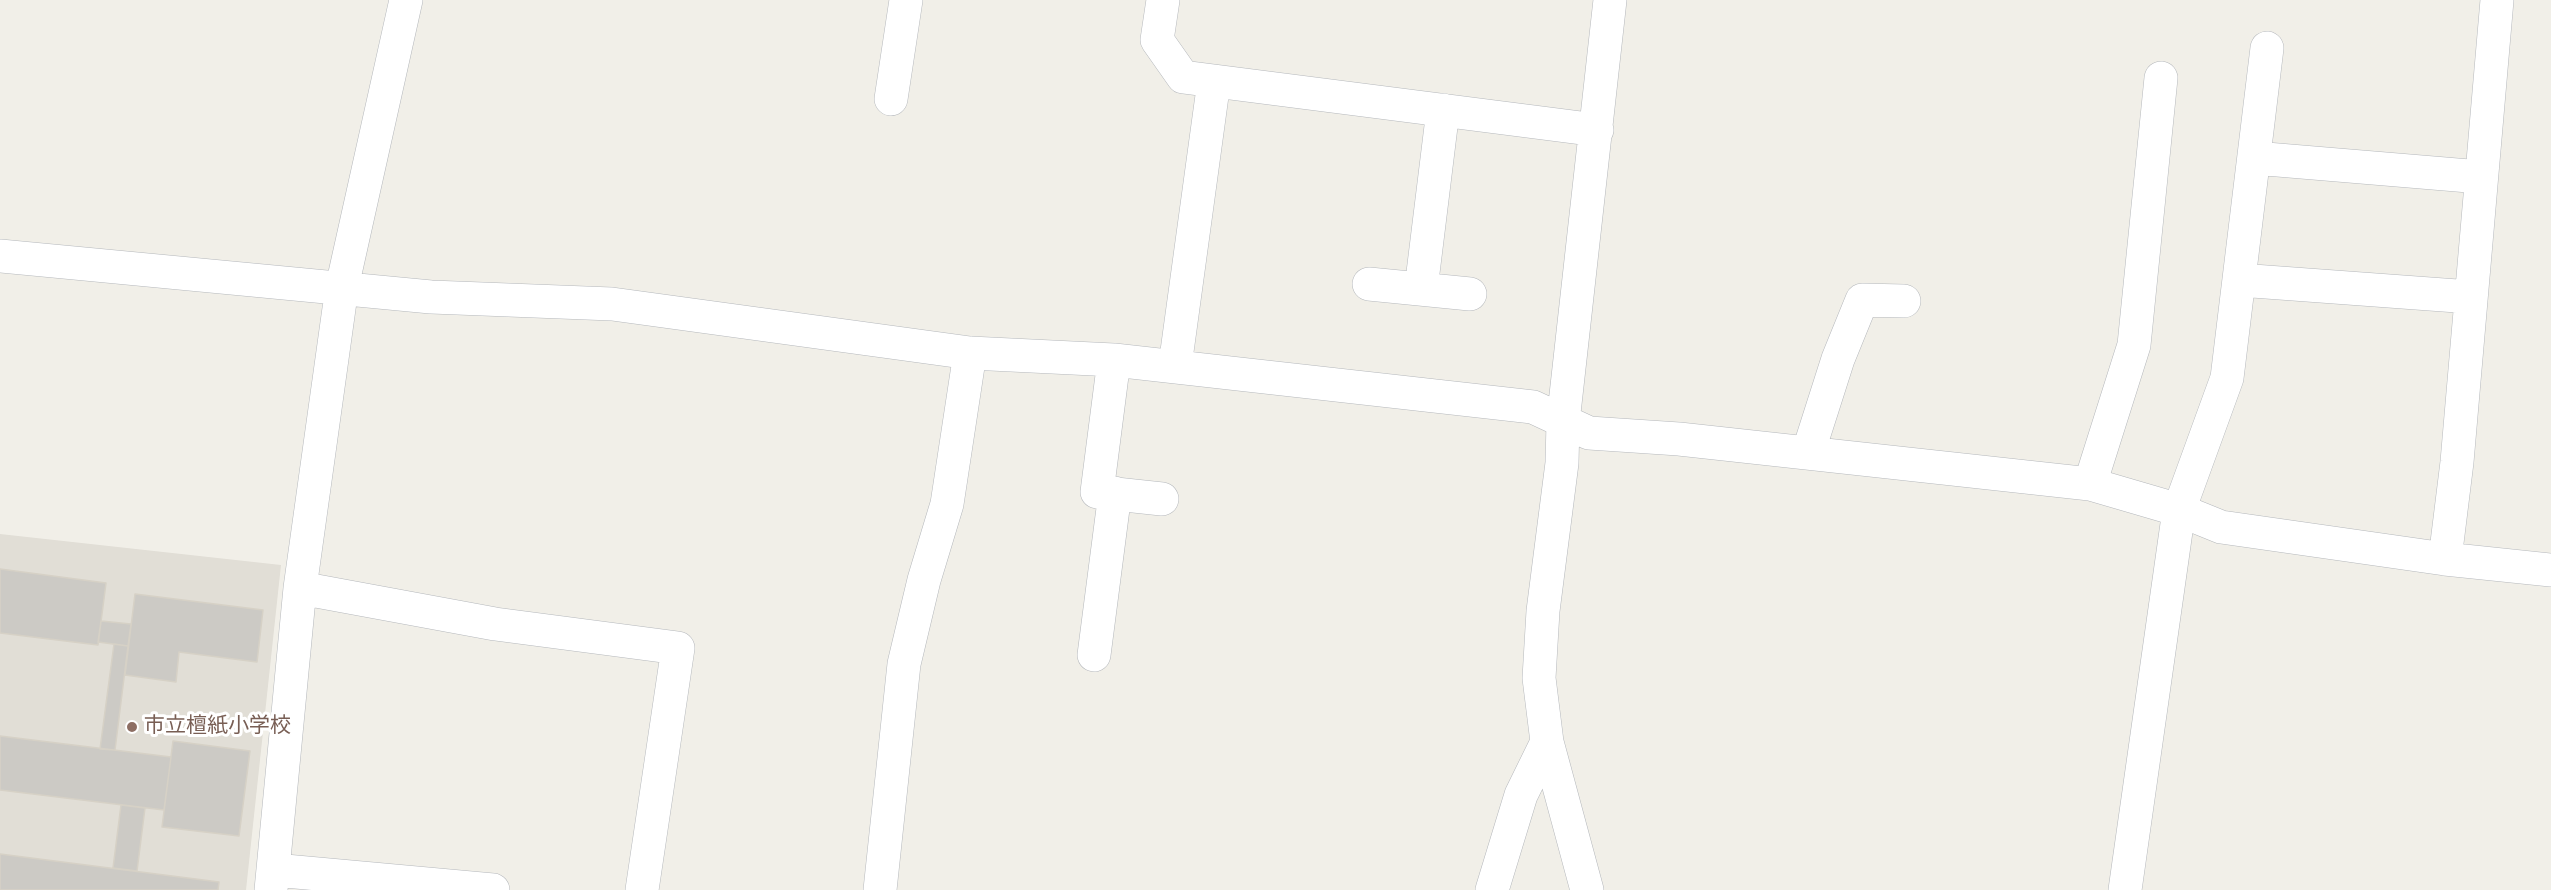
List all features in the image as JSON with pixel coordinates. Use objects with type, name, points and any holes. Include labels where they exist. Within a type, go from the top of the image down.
[{"type":"street","points":[[405,0],[342,287],[300,588],[272,880],[493,890]]},
{"type":"street","points":[[891,99],[906,0]]},
{"type":"street","points":[[1163,0],[1157,40],[1183,77],[1597,130]]},
{"type":"street","points":[[1587,890],[1547,742],[1539,678],[1543,610],[1562,463],[1563,422],[1610,0]]},
{"type":"street","points":[[2445,559],[2457,462],[2497,0]]},
{"type":"street","points":[[2125,890],[2179,510],[2227,378],[2267,48]]},
{"type":"street","points":[[2090,484],[2134,345],[2161,78]]},
{"type":"street","points":[[1174,366],[1214,81]]},
{"type":"street","points":[[1421,289],[1443,110]]},
{"type":"street","points":[[2254,158],[2481,177]]},
{"type":"street","points":[[0,256],[431,297],[612,303],[970,353],[1114,360],[1533,407],[1589,433],[1679,439],[2090,484],[2179,510],[2221,527],[2445,559],[2551,570]]},
{"type":"street","points":[[2239,280],[2471,297]]},
{"type":"street","points":[[1369,284],[1470,294]]},
{"type":"street","points":[[1808,453],[1838,359],[1862,300],[1904,302]]},
{"type":"street","points":[[880,890],[904,664],[924,580],[947,504],[970,353]]},
{"type":"street","points":[[1114,360],[1097,492],[1162,499]]},
{"type":"street","points":[[1094,656],[1115,493]]},
{"type":"street","points":[[300,588],[495,624],[678,648],[642,890]]},
{"type":"street","points":[[1492,890],[1521,795],[1547,742]]},
{"type":"shaded area","name":"市立檀紙小学校","points":[[0,534],[281,565],[246,890],[0,890]]},
{"type":"building","points":[[0,569],[106,583],[98,645],[0,633]]},
{"type":"building","points":[[135,594],[263,610],[257,662],[179,652],[176,682],[125,675]]},
{"type":"building","points":[[101,621],[131,624],[128,646],[98,642]]},
{"type":"building","points":[[114,644],[128,646],[115,750],[100,749]]},
{"type":"building","points":[[0,736],[171,757],[164,810],[0,790]]},
{"type":"building","points":[[173,741],[250,751],[239,836],[162,827]]},
{"type":"building","points":[[121,805],[145,808],[137,871],[113,868]]},
{"type":"building","points":[[0,854],[219,882],[218,890],[0,890]]},
{"type":"place","name":"市立檀紙小学校","points":[[132,727]]}]
